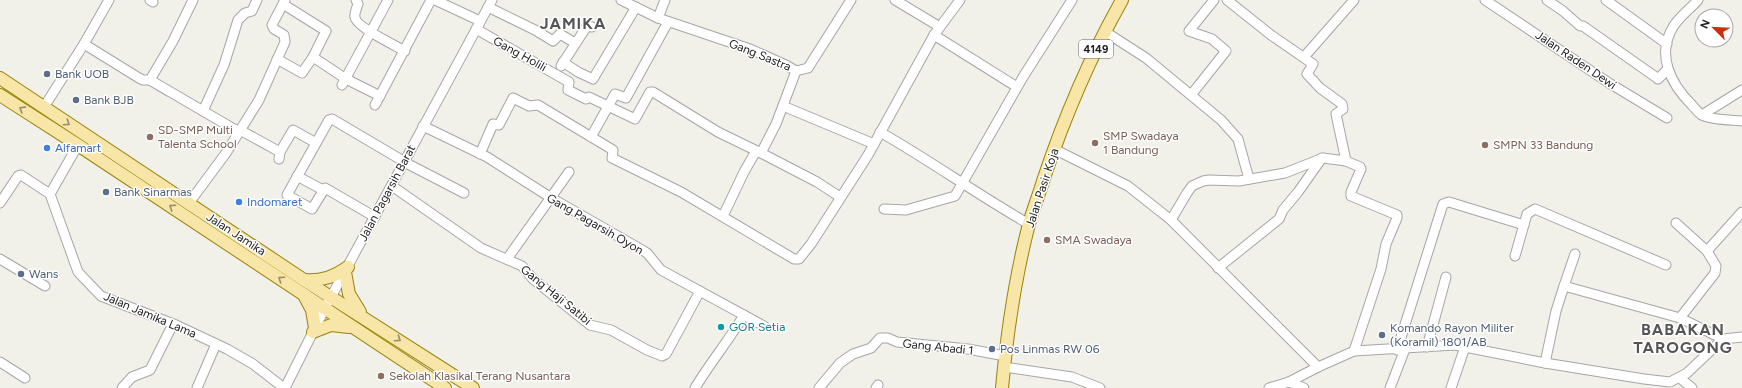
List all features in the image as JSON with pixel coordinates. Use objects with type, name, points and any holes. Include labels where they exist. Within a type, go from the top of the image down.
[{"type":"main road","name":"Jalan Pasir Koja","points":[[1002,388],[1009,318],[1029,224],[1054,149],[1104,31],[1122,0]]},
{"type":"main road","name":"Jalan Jamika","points":[[0,78],[304,280],[473,388]]},
{"type":"main road","name":"Jalan Jamika","points":[[0,95],[445,388]]},
{"type":"main road","points":[[304,280],[326,279],[346,270],[351,298],[357,309],[365,318]]},
{"type":"main road","points":[[303,294],[312,310],[314,330],[323,326],[334,324],[358,330]]},
{"type":"street","points":[[44,107],[84,44],[109,0]]},
{"type":"street","points":[[150,80],[173,41],[193,0]]},
{"type":"street","points":[[203,111],[222,70],[238,20],[245,13],[252,10],[257,0]]},
{"type":"street","points":[[356,0],[358,4],[354,17],[356,21],[405,51]]},
{"type":"street","points":[[344,82],[388,0]]},
{"type":"street","points":[[375,105],[431,0]]},
{"type":"street","points":[[435,0],[480,21]]},
{"type":"street","name":"Gang Sastra","points":[[622,0],[658,18],[750,49],[796,70],[783,106],[759,152],[744,172],[723,216]]},
{"type":"street","points":[[658,18],[665,0]]},
{"type":"street","points":[[895,0],[1017,87]]},
{"type":"street","points":[[480,154],[493,124],[499,125],[513,98],[529,106],[538,106],[613,150],[612,158],[681,192],[794,259],[799,259],[811,244],[874,144],[937,31],[960,0]]},
{"type":"street","points":[[884,209],[906,210],[955,196],[1017,87],[1072,0]]},
{"type":"street","points":[[1190,95],[1226,51],[1212,39],[1189,31],[1214,0]]},
{"type":"street","points":[[1227,0],[1271,35],[1313,64],[1307,74],[1320,88],[1342,104],[1343,110],[1336,114],[1346,161]]},
{"type":"street","points":[[1304,57],[1354,0]]},
{"type":"street","name":"Jalan Raden Dewi","points":[[1485,0],[1609,83],[1667,118]]},
{"type":"street","points":[[1547,0],[1563,11],[1580,26],[1589,30],[1656,78],[1658,79],[1667,70]]},
{"type":"street","points":[[1606,0],[1667,44]]},
{"type":"street","points":[[1698,0],[1673,27],[1665,51],[1667,70],[1683,96],[1702,115],[1742,121]]},
{"type":"street","points":[[796,70],[808,68],[849,1]]},
{"type":"street","points":[[189,203],[226,153],[259,100],[277,59],[285,42],[285,37],[272,25],[284,2],[326,31],[313,57],[302,73],[277,59]]},
{"type":"street","points":[[490,4],[553,41],[560,34],[575,43]]},
{"type":"street","name":"Jalan Pagarsih Barat","points":[[284,388],[325,308],[490,4]]},
{"type":"street","points":[[564,62],[578,72],[593,79],[636,7]]},
{"type":"street","points":[[591,137],[615,94],[626,98],[668,22]]},
{"type":"street","points":[[555,74],[587,26],[592,27]]},
{"type":"street","name":"Gang Holili","points":[[476,29],[569,82],[568,90],[585,99],[589,97],[608,107]]},
{"type":"street","points":[[1104,31],[1146,58],[1221,120],[1238,139],[1249,179]]},
{"type":"street","points":[[84,44],[143,80],[150,80],[279,155],[293,130],[316,144]]},
{"type":"street","points":[[313,57],[344,82],[380,96]]},
{"type":"street","points":[[1702,115],[1742,90]]},
{"type":"street","points":[[608,107],[635,119],[650,92],[653,92],[718,132],[817,182],[840,197]]},
{"type":"street","points":[[783,106],[874,144]]},
{"type":"street","points":[[323,190],[311,209],[287,195],[307,161],[327,122],[332,119],[404,162],[464,193]]},
{"type":"street","name":"Gang Pagarsih Oyon","points":[[423,126],[480,154],[551,198],[647,253],[661,270],[764,326]]},
{"type":"street","points":[[880,132],[1029,224]]},
{"type":"street","points":[[0,203],[18,176],[21,175],[50,194],[78,145]]},
{"type":"street","points":[[1054,149],[1128,186],[1171,220],[1318,367]]},
{"type":"street","points":[[1171,220],[1182,199],[1192,186],[1198,183],[1209,180],[1249,179],[1285,173],[1323,158],[1346,161],[1360,167],[1361,169],[1351,192],[1351,196],[1397,215],[1397,218],[1386,244],[1381,269],[1354,351]]},
{"type":"street","points":[[1218,268],[1279,219],[1283,210],[1323,158]]},
{"type":"street","points":[[507,259],[569,172]]},
{"type":"street","points":[[297,176],[323,190],[325,188],[375,217]]},
{"type":"street","name":"Gang Haji Satibi","points":[[392,186],[481,248],[522,266],[533,279],[590,325],[611,330],[647,350],[664,356],[700,291]]},
{"type":"street","name":"Jalan Jamika Lama","points":[[50,194],[78,272],[101,296],[173,324],[216,344],[253,364],[284,388]]},
{"type":"street","points":[[1390,388],[1443,204],[1449,202],[1524,225]]},
{"type":"street","points":[[1515,256],[1527,214],[1538,210],[1666,265]]},
{"type":"street","points":[[1708,251],[1742,212]]},
{"type":"street","points":[[1676,223],[1708,251],[1716,266],[1715,272],[1680,318]]},
{"type":"street","points":[[1545,363],[1556,311],[1575,254]]},
{"type":"street","points":[[0,259],[44,286]]},
{"type":"street","points":[[1427,348],[1446,277]]},
{"type":"street","points":[[1564,286],[1680,318],[1723,339],[1742,337]]},
{"type":"street","points":[[698,388],[710,362],[730,338],[744,315]]},
{"type":"street","points":[[122,388],[132,377],[150,370],[173,324]]},
{"type":"street","name":"Gang Abadi 1","points":[[819,388],[840,363],[853,354],[870,348],[880,338],[888,338],[897,342],[968,349],[1004,362]]},
{"type":"street","points":[[1269,388],[1289,382],[1354,351],[1401,350],[1455,345],[1545,363],[1670,382],[1680,378],[1723,339]]},
{"type":"street","points":[[197,388],[216,344]]},
{"type":"street","points":[[1451,388],[1465,347]]},
{"type":"street","points":[[0,362],[25,378]]},
{"type":"street","points":[[1004,362],[1072,377],[1100,388]]},
{"type":"street","points":[[1680,378],[1692,388]]},
{"type":"street","points":[[1289,382],[1304,388]]},
{"type":"waterway","points":[[152,86],[167,95]]},
{"type":"place","name":"Bank UOB","points":[[47,74]]},
{"type":"place","name":"Bank BJB","points":[[76,100]]},
{"type":"place","name":"SD-SMP Multi Talenta School","points":[[150,137]]},
{"type":"place","name":"SMP Swadaya 1 Bandung","points":[[1095,143]]},
{"type":"place","name":"SMPN 33 Bandung","points":[[1485,145]]},
{"type":"place","name":"Alfamart","points":[[47,148]]},
{"type":"place","name":"Bank Sinarmas","points":[[106,192]]},
{"type":"place","name":"Indomaret","points":[[239,202]]},
{"type":"place","name":"SMA Swadaya","points":[[1047,240]]},
{"type":"place","name":"Wans","points":[[21,274]]},
{"type":"place","name":"GOR Setia","points":[[721,327]]},
{"type":"place","name":"Komando Rayon Militer (Koramil) 1801/AB","points":[[1382,335]]},
{"type":"place","name":"Pos Linmas RW 06","points":[[992,349]]},
{"type":"place","name":"Sekolah Klasikal Terang Nusantara","points":[[381,376]]},
{"type":"district","name":"JAMIKA","points":[[573,23]]},
{"type":"district","name":"BABAKAN TAROGONG","points":[[1683,338]]}]
